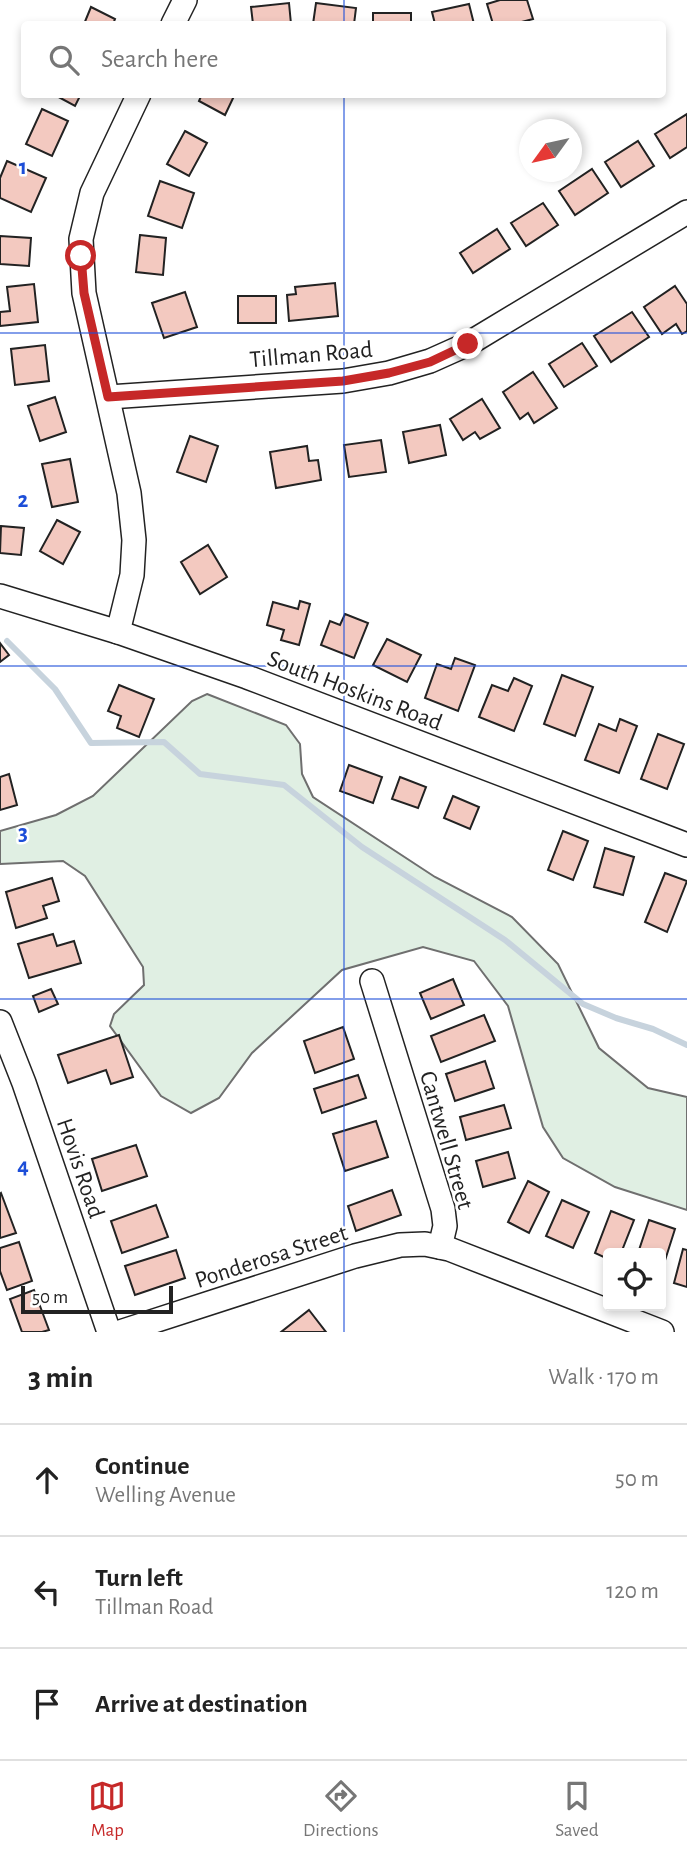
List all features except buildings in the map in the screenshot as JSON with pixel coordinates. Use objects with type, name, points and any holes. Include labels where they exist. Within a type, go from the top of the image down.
[{"type":"street","points":[[174,21],[185,0]]},
{"type":"street","points":[[118,632],[132,575],[134,540],[128,493],[84,293],[81,239],[92,193],[137,98]]},
{"type":"street","name":"Tillman Road","points":[[108,397],[343,381],[430,362],[468,344],[687,212]]},
{"type":"street","name":"South Hoskins Road","points":[[0,596],[118,632],[247,677],[687,845]]},
{"type":"street","name":"Cantwell Street","points":[[372,981],[443,1209],[445,1227],[440,1247],[663,1332]]},
{"type":"street","name":"Hovis Road","points":[[0,1022],[24,1083],[109,1332]]},
{"type":"street","name":"Ponderosa Street","points":[[120,1332],[355,1256],[400,1245],[425,1244],[440,1247]]},
{"type":"green space","points":[[207,694],[286,725],[300,744],[302,774],[313,797],[435,877],[512,917],[558,964],[599,1048],[648,1088],[687,1097],[687,1210],[615,1187],[563,1158],[543,1127],[508,1006],[474,961],[423,947],[342,970],[252,1053],[219,1098],[191,1113],[161,1096],[110,1026],[114,1014],[144,985],[143,967],[85,876],[63,861],[0,864],[0,831],[56,815],[93,796],[192,701]]},
{"type":"waterway","points":[[7,641],[55,689],[91,743],[164,742],[200,774],[284,785],[362,847],[505,940],[583,1004],[653,1029],[687,1045]]},
{"type":"route","points":[[81,256],[84,293],[108,397],[343,381],[430,362],[468,344]]}]
